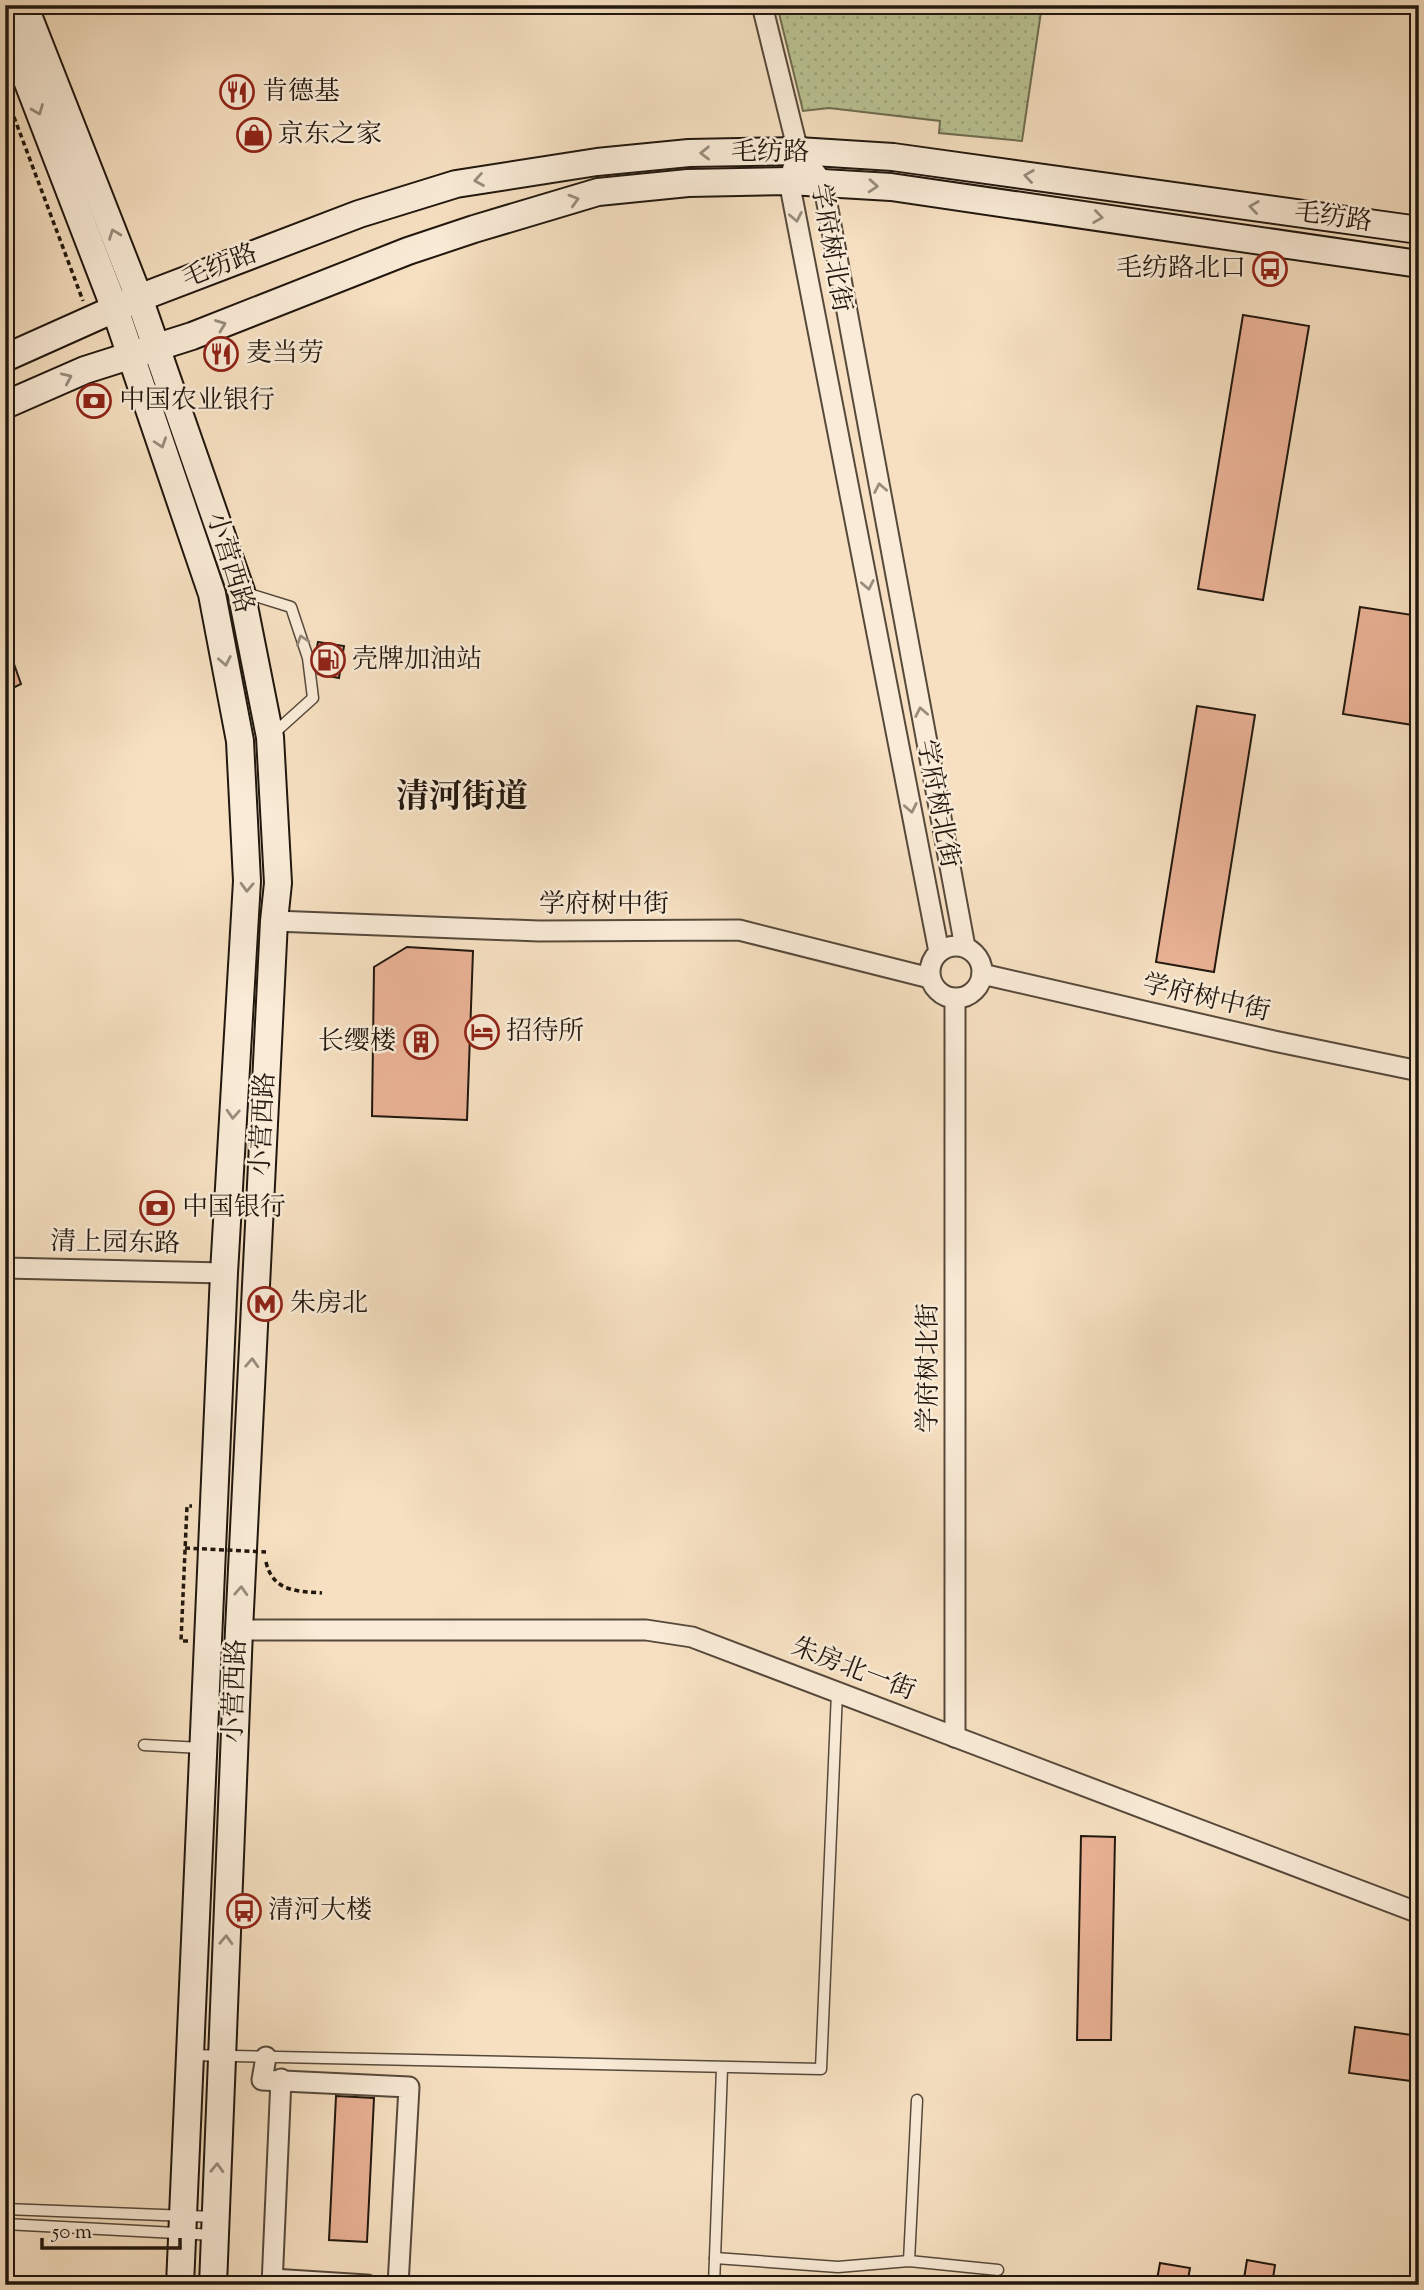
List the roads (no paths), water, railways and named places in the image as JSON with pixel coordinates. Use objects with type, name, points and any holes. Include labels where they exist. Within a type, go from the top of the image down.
[{"type":"main road","name":"小营西路","points":[[24,5],[139,298],[242,591],[270,737],[278,883],[239,1630],[212,2285]]},
{"type":"main road","name":"小营西路","points":[[5,23],[114,309],[212,594],[240,741],[247,881],[224,1272],[180,2285]]},
{"type":"main road","name":"毛纺路","points":[[5,358],[139,298],[359,214],[456,184],[597,162],[689,153],[798,151],[893,157],[1419,230]]},
{"type":"main road","name":"毛纺路","points":[[5,405],[85,370],[192,336],[408,251],[474,229],[598,192],[688,183],[789,181],[891,187],[1419,264]]},
{"type":"street","points":[[762,5],[798,151]]},
{"type":"street","name":"学府树北街","points":[[798,151],[789,181],[939,952]]},
{"type":"street","name":"学府树北街","points":[[798,151],[823,182],[965,947]]},
{"type":"street","name":"学府树中街","points":[[274,921],[539,931],[738,930],[930,978]]},
{"type":"street","points":[[951,946],[965,947],[974,953],[980,962],[982,975],[978,986],[969,995],[954,999],[939,993],[930,978],[930,963],[939,952],[951,946]]},
{"type":"street","name":"学府树中街","points":[[982,975],[1419,1071]]},
{"type":"street","name":"学府树北街","points":[[954,999],[955,1737]]},
{"type":"street","name":"清上园东路","points":[[5,1268],[224,1272]]},
{"type":"street","name":"朱房北一街","points":[[239,1630],[646,1630],[692,1637],[1419,1913]]},
{"type":"street","points":[[267,2057],[262,2080],[409,2087],[398,2285]]},
{"type":"street","points":[[281,2079],[272,2282],[367,2285]]},
{"type":"lane","points":[[242,591],[291,607],[308,658],[313,698],[270,737]]},
{"type":"lane","points":[[190,2055],[821,2069],[837,1692]]},
{"type":"lane","points":[[144,1745],[203,1748]]},
{"type":"lane","points":[[714,2285],[722,2068]]},
{"type":"lane","points":[[909,2260],[918,2100]]},
{"type":"lane","points":[[5,2209],[215,2226]]},
{"type":"lane","points":[[5,2224],[215,2226]]},
{"type":"lane","points":[[715,2258],[838,2267],[909,2260],[998,2270]]},
{"type":"place","name":"肯德基","points":[[237,92]]},
{"type":"place","name":"京东之家","points":[[254,135]]},
{"type":"place","name":"毛纺路北口","points":[[1270,269]]},
{"type":"place","name":"麦当劳","points":[[221,354]]},
{"type":"place","name":"中国农业银行","points":[[94,401]]},
{"type":"place","name":"壳牌加油站","points":[[328,660]]},
{"type":"place","name":"招待所","points":[[482,1032]]},
{"type":"place","name":"长缨楼","points":[[421,1042]]},
{"type":"place","name":"中国银行","points":[[157,1208]]},
{"type":"place","name":"朱房北","points":[[265,1304]]},
{"type":"place","name":"清河大楼","points":[[244,1911]]},
{"type":"district","name":"清河街道","points":[[462,799]]}]
